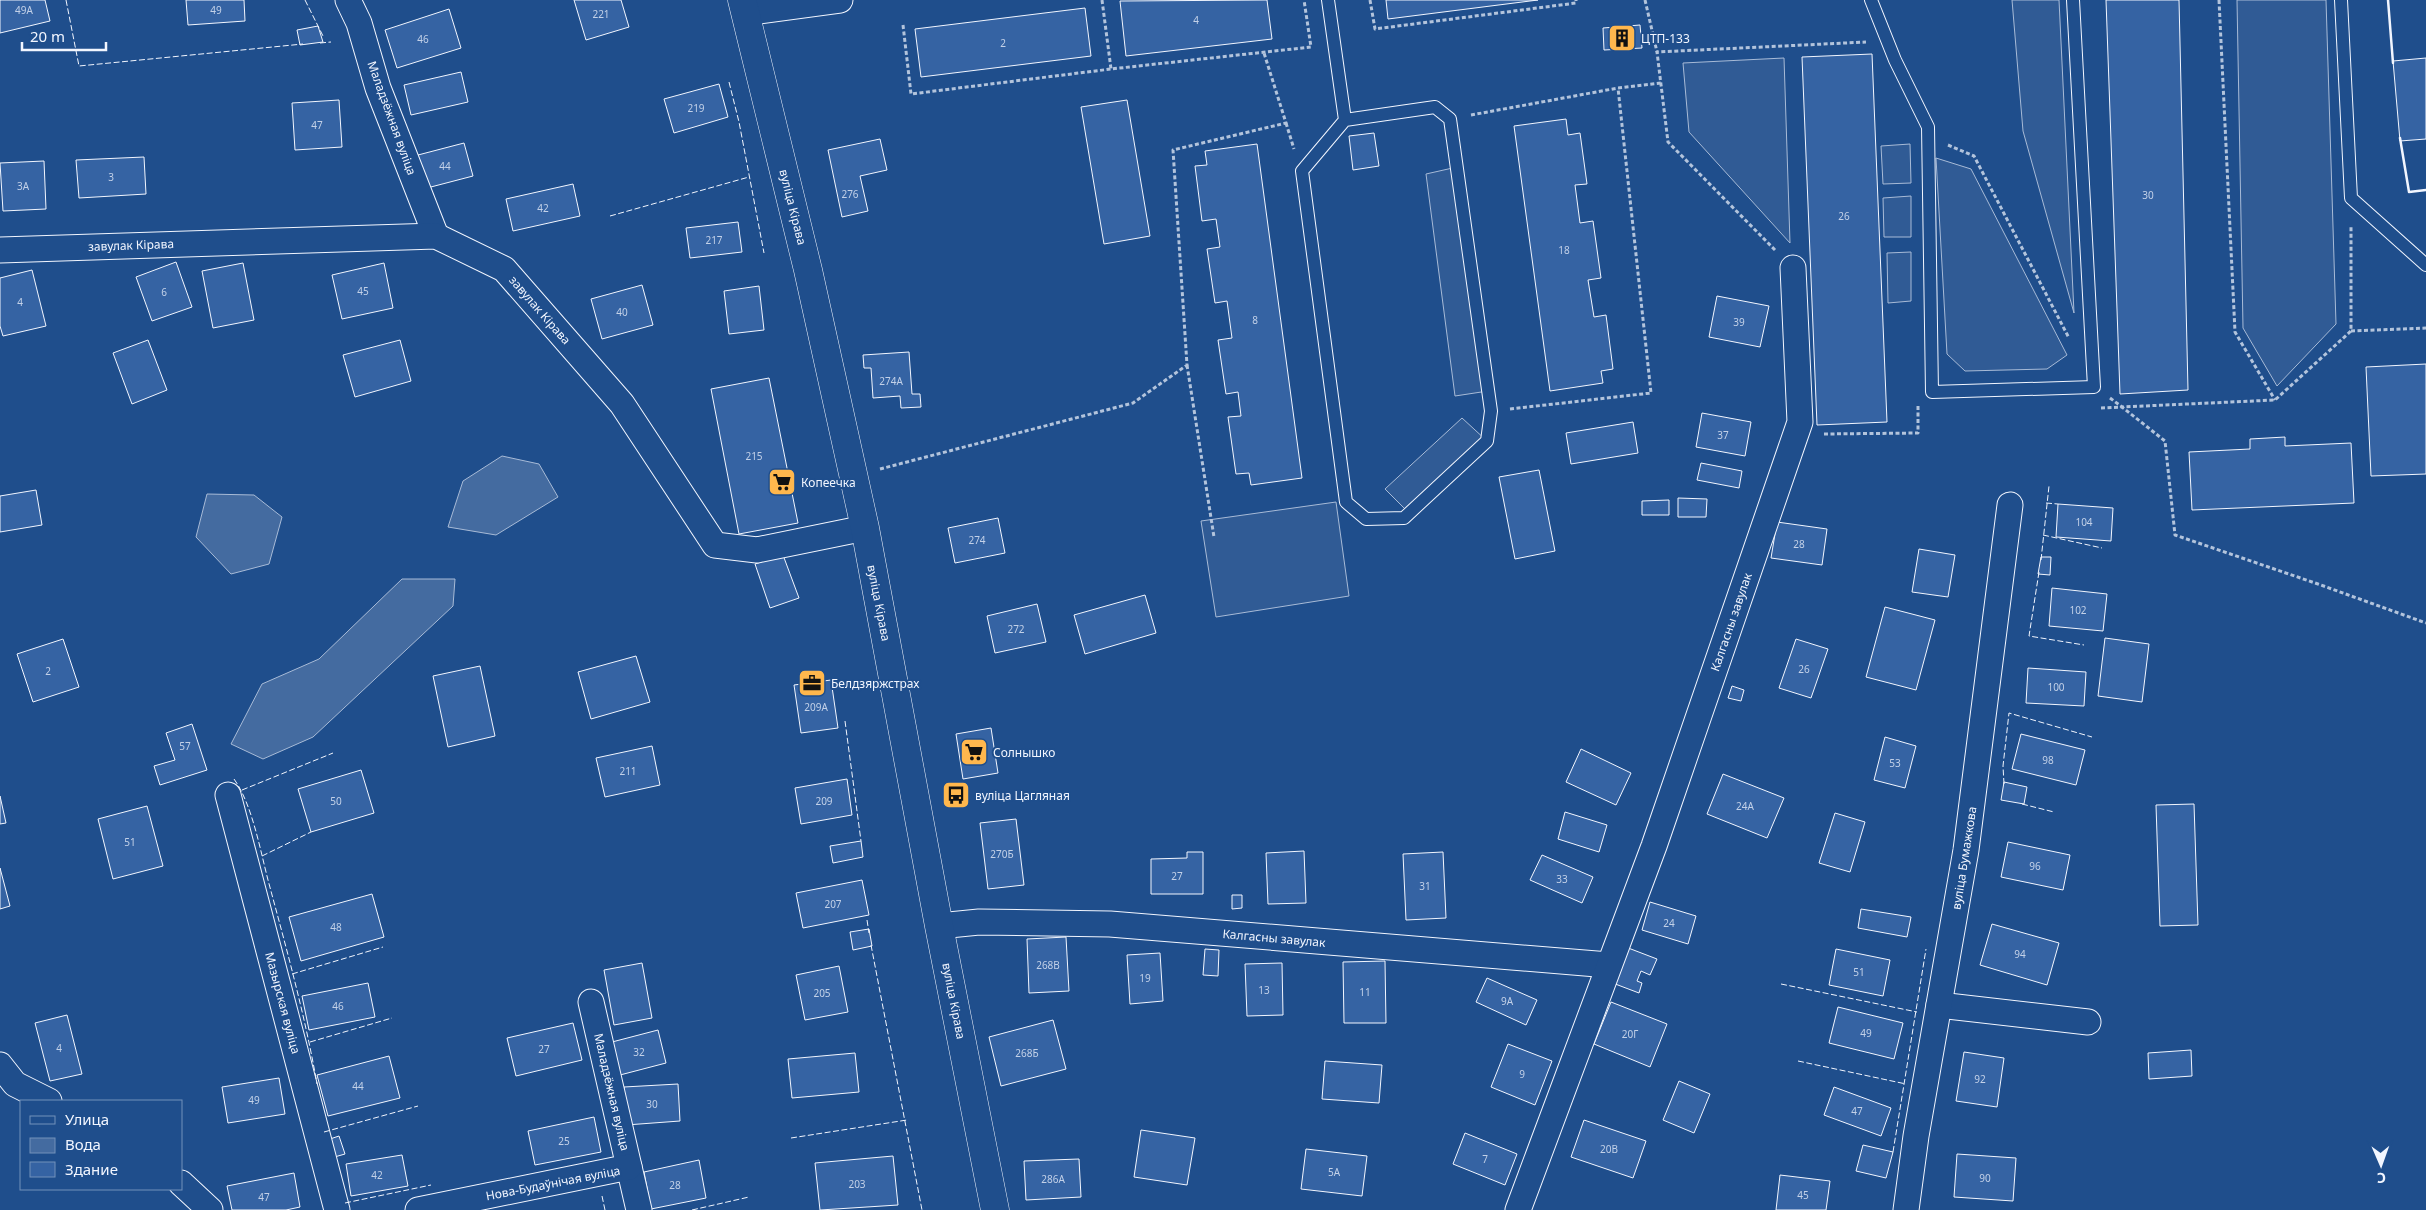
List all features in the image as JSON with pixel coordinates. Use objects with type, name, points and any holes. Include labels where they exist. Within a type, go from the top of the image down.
[{"type":"main road","name":"вуліца Кірава","points":[[744,7],[808,270],[865,528],[939,926],[995,1210]]},
{"type":"street","name":"Маладзёжная вуліца","points":[[348,0],[359,23],[378,88],[436,236]]},
{"type":"street","points":[[744,7],[840,0]]},
{"type":"street","name":"завулак Кірава","points":[[0,250],[436,236],[504,269],[622,404],[715,545],[757,550],[865,528]]},
{"type":"street","name":"Калгасны завулак","points":[[1518,1210],[1654,846],[1800,422],[1793,268]]},
{"type":"street","name":"вуліца Бумажкова","points":[[1906,1210],[1916,1136],[1966,850],[2010,505]]},
{"type":"street","name":"Мазырская вуліца","points":[[228,795],[337,1210]]},
{"type":"street","name":"Калгасны завулак","points":[[939,926],[979,922],[1110,924],[1609,965]]},
{"type":"street","name":"Маладзёжная вуліца","points":[[591,1002],[640,1210]]},
{"type":"street","points":[[1939,1005],[2088,1022]]},
{"type":"street","points":[[0,1065],[15,1084],[47,1100]]},
{"type":"street","name":"Нова-Будаўнічая вуліца","points":[[418,1210],[629,1167]]},
{"type":"street","points":[[182,1185],[210,1210]]},
{"type":"lane","points":[[1328,0],[1345,120]]},
{"type":"lane","points":[[1871,0],[1895,60],[1928,127],[1932,392],[2094,387],[2073,0]]},
{"type":"lane","points":[[2341,0],[2351,198],[2423,260]]},
{"type":"lane","points":[[1435,107],[1450,119],[1491,411],[1487,441],[1404,518],[1366,519],[1346,502],[1302,171],[1345,120],[1435,107]]},
{"type":"path","points":[[1102,0],[1111,69]]},
{"type":"path","points":[[903,26],[911,94],[1311,47],[1304,0]]},
{"type":"path","points":[[1370,0],[1375,29],[1576,3],[1576,0]]},
{"type":"path","points":[[1645,0],[1657,52],[1668,142],[1793,268]]},
{"type":"path","points":[[2219,0],[2235,332],[2276,400]]},
{"type":"path","points":[[1657,52],[1874,42]]},
{"type":"path","points":[[1214,537],[1187,365],[1173,150],[1286,123],[1264,52]]},
{"type":"path","points":[[1450,119],[1618,88],[1661,84]]},
{"type":"path","points":[[1491,411],[1651,393],[1618,88]]},
{"type":"path","points":[[1928,138],[1974,156],[2072,344]]},
{"type":"path","points":[[2351,198],[2351,331]]},
{"type":"path","points":[[2093,408],[2276,400],[2351,331],[2426,328]]},
{"type":"path","points":[[877,470],[1133,403],[1187,365]]},
{"type":"path","points":[[2094,387],[2164,441],[2174,535],[2426,623]]},
{"type":"path","points":[[1795,434],[1918,433],[1918,402]]},
{"type":"path","points":[[1918,412],[1928,412]]},
{"type":"shaded area","points":[[2012,0],[2059,0],[2074,313],[2023,131]]},
{"type":"shaded area","points":[[2237,0],[2326,0],[2336,324],[2277,386],[2243,328]]},
{"type":"shaded area","points":[[1784,58],[1790,243],[1689,132],[1683,63]]},
{"type":"shaded area","points":[[1910,144],[1911,183],[1883,184],[1881,146]]},
{"type":"shaded area","points":[[1936,158],[1971,169],[2067,355],[2047,369],[1965,371],[1947,354]]},
{"type":"shaded area","points":[[1457,167],[1488,391],[1455,396],[1426,174]]},
{"type":"shaded area","points":[[1911,196],[1911,237],[1884,237],[1883,198]]},
{"type":"shaded area","points":[[1911,252],[1911,301],[1888,303],[1887,253]]},
{"type":"shaded area","points":[[1462,418],[1487,441],[1410,514],[1385,489]]},
{"type":"shaded area","points":[[1336,502],[1349,596],[1216,617],[1201,521]]},
{"type":"water","points":[[502,456],[539,464],[558,497],[496,535],[448,527],[463,481]]},
{"type":"water","points":[[207,494],[254,495],[282,517],[269,564],[231,574],[196,537]]},
{"type":"water","points":[[402,579],[455,579],[453,606],[313,737],[263,759],[231,744],[262,684],[319,659]]},
{"type":"building","points":[[0,0],[45,0],[50,21],[0,33]]},
{"type":"building","points":[[186,0],[244,0],[245,21],[188,25]]},
{"type":"building","points":[[574,0],[621,0],[629,27],[586,40]]},
{"type":"building","points":[[1267,0],[1272,39],[1126,56],[1120,1]]},
{"type":"building","points":[[1386,0],[1538,0],[1388,19]]},
{"type":"building","points":[[2106,0],[2179,0],[2188,390],[2120,394]]},
{"type":"building","points":[[1085,8],[1091,56],[921,77],[915,29]]},
{"type":"building","points":[[449,9],[461,48],[397,68],[385,30]]},
{"type":"building","name":"ЦТП-133","points":[[1640,25],[1642,48],[1604,50],[1603,28]]},
{"type":"building","points":[[318,26],[323,42],[300,45],[297,30]]},
{"type":"building","points":[[1872,54],[1887,422],[1817,425],[1802,57]]},
{"type":"building","points":[[2426,58],[2426,139],[2400,141],[2393,61]]},
{"type":"building","points":[[461,72],[468,102],[411,115],[404,85]]},
{"type":"building","points":[[719,84],[728,117],[674,133],[664,99]]},
{"type":"building","points":[[339,100],[342,147],[295,150],[292,103]]},
{"type":"building","points":[[1127,100],[1150,236],[1104,244],[1081,107]]},
{"type":"building","points":[[1566,119],[1568,135],[1580,133],[1587,184],[1575,185],[1580,223],[1593,221],[1601,278],[1588,280],[1594,317],[1606,315],[1613,369],[1601,371],[1603,383],[1550,391],[1514,126]]},
{"type":"building","points":[[1374,133],[1379,166],[1353,170],[1349,136]]},
{"type":"building","points":[[880,139],[887,170],[860,176],[868,211],[842,217],[828,150]]},
{"type":"building","points":[[464,143],[473,176],[427,188],[418,155]]},
{"type":"building","points":[[1257,144],[1302,478],[1251,485],[1249,473],[1236,474],[1228,417],[1241,416],[1238,392],[1226,394],[1218,340],[1232,338],[1227,301],[1215,303],[1207,249],[1220,247],[1216,219],[1202,221],[1195,166],[1207,165],[1205,151]]},
{"type":"building","points":[[144,157],[146,194],[79,198],[76,160]]},
{"type":"building","points":[[44,161],[46,209],[3,211],[0,163]]},
{"type":"building","points":[[573,184],[580,216],[513,231],[506,199]]},
{"type":"building","points":[[738,222],[742,252],[690,258],[686,228]]},
{"type":"building","points":[[176,262],[192,307],[152,321],[136,277]]},
{"type":"building","points":[[243,263],[254,320],[213,328],[202,271]]},
{"type":"building","points":[[384,263],[393,308],[342,319],[332,275]]},
{"type":"building","points":[[32,270],[46,326],[3,336],[0,326],[0,278]]},
{"type":"building","points":[[642,285],[653,325],[602,339],[591,299]]},
{"type":"building","points":[[759,286],[764,330],[729,334],[724,291]]},
{"type":"building","points":[[1717,296],[1769,306],[1760,347],[1709,337]]},
{"type":"building","points":[[148,340],[167,390],[132,404],[113,353]]},
{"type":"building","points":[[400,340],[411,381],[355,397],[343,355]]},
{"type":"building","points":[[909,352],[912,394],[920,394],[921,407],[901,408],[900,396],[873,398],[871,368],[864,368],[863,355]]},
{"type":"building","points":[[2426,364],[2426,474],[2371,476],[2366,367]]},
{"type":"building","points":[[769,378],[798,523],[739,534],[711,389]]},
{"type":"building","points":[[1702,413],[1751,422],[1745,456],[1696,447]]},
{"type":"building","points":[[1633,422],[1638,453],[1571,464],[1566,433]]},
{"type":"building","points":[[2285,437],[2285,446],[2351,443],[2354,503],[2192,510],[2189,452],[2250,449],[2250,439]]},
{"type":"building","points":[[1701,463],[1742,471],[1739,488],[1697,480]]},
{"type":"building","points":[[1539,470],[1555,551],[1515,559],[1499,477]]},
{"type":"building","points":[[36,490],[42,525],[0,532],[0,496]]},
{"type":"building","points":[[1678,498],[1707,499],[1706,517],[1678,517]]},
{"type":"building","points":[[1669,500],[1669,515],[1642,515],[1642,501]]},
{"type":"building","points":[[2058,504],[2113,508],[2111,541],[2056,537]]},
{"type":"building","points":[[998,518],[1005,553],[955,563],[948,528]]},
{"type":"building","points":[[1777,522],[1827,529],[1822,565],[1771,558]]},
{"type":"building","points":[[1919,549],[1955,555],[1948,597],[1912,592]]},
{"type":"building","points":[[783,555],[799,598],[770,608],[755,564]]},
{"type":"building","points":[[2041,557],[2051,557],[2050,575],[2038,574]]},
{"type":"building","points":[[2052,588],[2107,594],[2103,631],[2049,626]]},
{"type":"building","points":[[1145,595],[1156,633],[1085,654],[1074,615]]},
{"type":"building","points":[[1037,604],[1046,642],[995,653],[987,616]]},
{"type":"building","points":[[1885,607],[1935,620],[1916,690],[1866,677]]},
{"type":"building","points":[[2105,638],[2149,644],[2142,702],[2098,696]]},
{"type":"building","points":[[63,639],[79,687],[33,702],[17,654]]},
{"type":"building","points":[[1796,639],[1828,649],[1811,698],[1779,688]]},
{"type":"building","points":[[636,656],[650,702],[591,719],[578,672]]},
{"type":"building","points":[[480,666],[495,736],[448,747],[433,676]]},
{"type":"building","points":[[2028,668],[2086,672],[2084,706],[2026,703]]},
{"type":"building","points":[[831,680],[838,728],[801,733],[794,685]]},
{"type":"building","points":[[1732,686],[1744,690],[1741,701],[1728,698]]},
{"type":"building","points":[[192,724],[207,770],[160,785],[154,766],[175,760],[166,733]]},
{"type":"building","points":[[991,728],[998,773],[963,779],[956,734]]},
{"type":"building","points":[[2021,734],[2085,750],[2076,785],[2012,769]]},
{"type":"building","points":[[1885,737],[1916,746],[1905,788],[1874,780]]},
{"type":"building","points":[[652,746],[660,785],[605,797],[596,758]]},
{"type":"building","points":[[1581,749],[1631,773],[1616,805],[1566,782]]},
{"type":"building","points":[[361,770],[374,813],[311,832],[298,789]]},
{"type":"building","points":[[1723,774],[1784,798],[1767,838],[1707,814]]},
{"type":"building","points":[[847,779],[852,815],[801,824],[795,788]]},
{"type":"building","points":[[2004,782],[2027,787],[2024,804],[2001,800]]},
{"type":"building","points":[[0,796],[6,823],[0,824]]},
{"type":"building","points":[[2194,804],[2198,925],[2160,926],[2156,805]]},
{"type":"building","points":[[147,806],[163,866],[113,879],[98,819]]},
{"type":"building","points":[[1565,812],[1607,825],[1599,852],[1558,839]]},
{"type":"building","points":[[1835,813],[1865,822],[1850,872],[1819,863]]},
{"type":"building","points":[[1016,819],[1024,885],[988,889],[980,823]]},
{"type":"building","points":[[861,841],[863,857],[833,863],[830,846]]},
{"type":"building","points":[[2008,842],[2070,855],[2063,890],[2001,877]]},
{"type":"building","points":[[1304,851],[1306,903],[1268,904],[1266,853]]},
{"type":"building","points":[[1187,852],[1203,852],[1203,894],[1151,894],[1151,859],[1187,858]]},
{"type":"building","points":[[1443,852],[1446,918],[1406,920],[1403,854]]},
{"type":"building","points":[[1542,855],[1593,877],[1582,903],[1530,880]]},
{"type":"building","points":[[0,868],[10,906],[0,909]]},
{"type":"building","points":[[862,880],[869,915],[803,928],[796,893]]},
{"type":"building","points":[[372,894],[384,937],[301,961],[289,917]]},
{"type":"building","points":[[1232,895],[1242,895],[1242,908],[1232,909]]},
{"type":"building","points":[[1650,902],[1696,916],[1688,944],[1642,930]]},
{"type":"building","points":[[1861,909],[1911,917],[1907,937],[1858,928]]},
{"type":"building","points":[[1992,924],[2059,943],[2047,985],[1980,965]]},
{"type":"building","points":[[869,929],[872,946],[853,950],[850,932]]},
{"type":"building","points":[[1066,937],[1069,991],[1029,993],[1027,939]]},
{"type":"building","points":[[1623,946],[1657,959],[1650,975],[1641,971],[1637,981],[1642,983],[1639,993],[1610,982]]},
{"type":"building","points":[[1205,949],[1219,950],[1218,976],[1203,975]]},
{"type":"building","points":[[1836,949],[1890,960],[1883,996],[1829,985]]},
{"type":"building","points":[[1160,953],[1163,1001],[1130,1004],[1127,955]]},
{"type":"building","points":[[1385,961],[1386,1023],[1344,1023],[1343,962]]},
{"type":"building","points":[[642,963],[652,1018],[614,1025],[604,970]]},
{"type":"building","points":[[1282,963],[1283,1015],[1247,1016],[1245,964]]},
{"type":"building","points":[[839,966],[848,1012],[805,1020],[796,975]]},
{"type":"building","points":[[1487,978],[1537,1000],[1526,1025],[1476,1002]]},
{"type":"building","points":[[368,983],[375,1017],[309,1030],[302,996]]},
{"type":"building","points":[[1611,1002],[1667,1024],[1650,1067],[1594,1044]]},
{"type":"building","points":[[1838,1007],[1903,1023],[1894,1059],[1829,1043]]},
{"type":"building","points":[[67,1015],[82,1074],[50,1081],[35,1023]]},
{"type":"building","points":[[1053,1020],[1066,1069],[1001,1086],[989,1037]]},
{"type":"building","points":[[573,1023],[582,1060],[516,1076],[507,1038]]},
{"type":"building","points":[[658,1030],[666,1063],[620,1075],[612,1042]]},
{"type":"building","points":[[1508,1044],[1552,1061],[1535,1105],[1491,1087]]},
{"type":"building","points":[[2191,1050],[2192,1076],[2149,1079],[2148,1053]]},
{"type":"building","points":[[1964,1052],[2004,1058],[1997,1107],[1956,1101]]},
{"type":"building","points":[[855,1053],[859,1092],[792,1098],[788,1059]]},
{"type":"building","points":[[389,1056],[400,1098],[328,1116],[317,1075]]},
{"type":"building","points":[[1325,1061],[1382,1065],[1379,1103],[1322,1099]]},
{"type":"building","points":[[279,1078],[285,1114],[228,1123],[222,1087]]},
{"type":"building","points":[[1679,1081],[1710,1094],[1694,1133],[1663,1120]]},
{"type":"building","points":[[678,1084],[680,1121],[626,1125],[624,1087]]},
{"type":"building","points":[[1834,1087],[1891,1108],[1881,1136],[1824,1115]]},
{"type":"building","points":[[594,1117],[601,1152],[535,1165],[528,1131]]},
{"type":"building","points":[[1584,1120],[1646,1141],[1633,1178],[1571,1157]]},
{"type":"building","points":[[1141,1130],[1195,1138],[1187,1185],[1134,1177]]},
{"type":"building","points":[[1465,1133],[1517,1154],[1505,1185],[1453,1164]]},
{"type":"building","points":[[339,1136],[345,1154],[331,1158],[327,1140]]},
{"type":"building","points":[[1863,1145],[1893,1152],[1886,1178],[1856,1171]]},
{"type":"building","points":[[1306,1149],[1367,1156],[1362,1196],[1301,1189]]},
{"type":"building","points":[[1957,1154],[2016,1158],[2013,1201],[1954,1197]]},
{"type":"building","points":[[402,1155],[408,1186],[351,1196],[346,1164]]},
{"type":"building","points":[[893,1156],[898,1205],[820,1210],[815,1163]]},
{"type":"building","points":[[1079,1159],[1081,1197],[1026,1200],[1024,1161]]},
{"type":"building","points":[[699,1160],[706,1198],[651,1209],[644,1172]]},
{"type":"building","points":[[294,1173],[300,1207],[286,1210],[232,1210],[227,1186]]},
{"type":"building","points":[[1780,1175],[1830,1181],[1826,1210],[1776,1210]]},
{"type":"fence","points":[[66,0],[79,66],[303,44]]},
{"type":"fence","points":[[305,0],[324,38]]},
{"type":"fence","points":[[320,43],[331,42]]},
{"type":"fence","points":[[729,82],[739,122],[764,253]]},
{"type":"fence","points":[[610,216],[749,177]]},
{"type":"fence","points":[[2041,560],[2049,486]]},
{"type":"fence","points":[[2046,503],[2058,504]]},
{"type":"fence","points":[[2043,535],[2102,548]]},
{"type":"fence","points":[[2039,572],[2029,636],[2084,645]]},
{"type":"fence","points":[[2004,784],[2003,766],[2009,713],[2092,737]]},
{"type":"fence","points":[[845,721],[861,841]]},
{"type":"fence","points":[[242,790],[333,753]]},
{"type":"fence","points":[[234,779],[246,801],[255,827],[301,1007],[317,1084]]},
{"type":"fence","points":[[2022,804],[2054,812]]},
{"type":"fence","points":[[262,856],[311,832]]},
{"type":"fence","points":[[867,920],[869,933]]},
{"type":"fence","points":[[871,945],[922,1210]]},
{"type":"fence","points":[[292,974],[383,947]]},
{"type":"fence","points":[[1893,1152],[1926,949]]},
{"type":"fence","points":[[1781,984],[1917,1012]]},
{"type":"fence","points":[[310,1042],[392,1018]]},
{"type":"fence","points":[[1798,1061],[1906,1084]]},
{"type":"fence","points":[[324,1132],[418,1106]]},
{"type":"fence","points":[[791,1138],[907,1120]]},
{"type":"fence","points":[[345,1203],[431,1185]]},
{"type":"fence","points":[[602,1196],[605,1210]]},
{"type":"fence","points":[[692,1210],[749,1197]]},
{"type":"wall","points":[[2388,0],[2393,63]]},
{"type":"wall","points":[[2400,138],[2409,192],[2426,190]]},
{"type":"place","name":"ЦТП-133","points":[[1622,38]]},
{"type":"place","name":"Копеечка","points":[[782,482]]},
{"type":"place","name":"Белдзяржстрах","points":[[812,683]]},
{"type":"place","name":"Солнышко","points":[[974,752]]},
{"type":"place","name":"вуліца Цагляная","points":[[956,795]]}]
